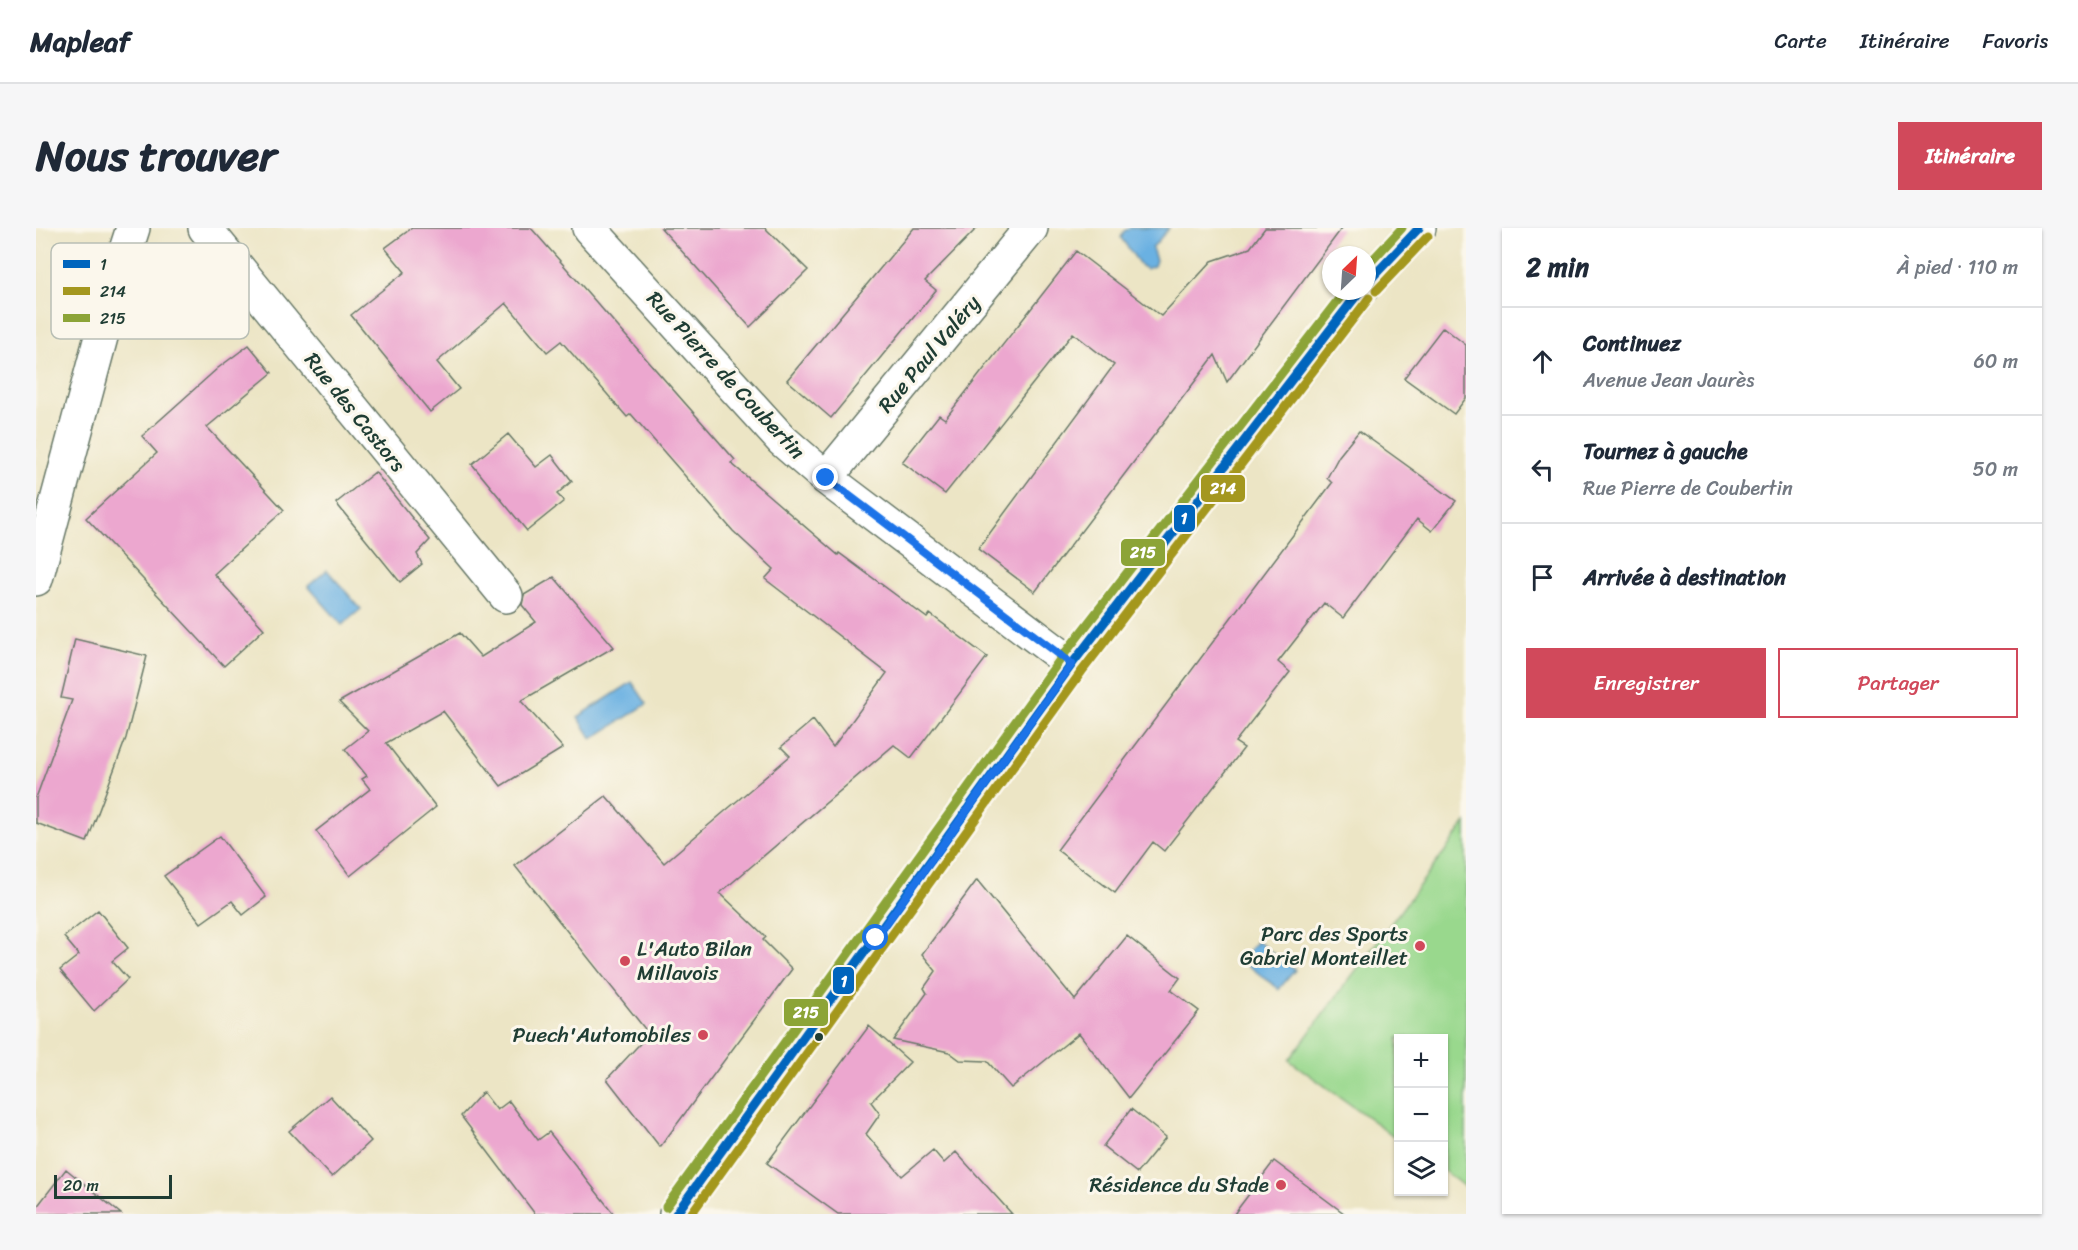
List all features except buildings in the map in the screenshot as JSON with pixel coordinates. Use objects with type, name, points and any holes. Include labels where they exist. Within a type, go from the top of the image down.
[{"type":"street","points":[[128,243],[133,228]]},
{"type":"street","name":"Rue des Castors","points":[[205,228],[217,243]]},
{"type":"street","name":"Rue Pierre de Coubertin","points":[[589,228],[782,440],[826,478],[1072,664]]},
{"type":"street","name":"Rue Paul Valéry","points":[[826,478],[1031,228]]},
{"type":"street","points":[[1376,273],[1419,228]]},
{"type":"street","name":"Rue des Castors","points":[[249,282],[506,596]]},
{"type":"street","points":[[676,1214],[1072,664],[1353,300]]},
{"type":"street","points":[[36,579],[100,339]]},
{"type":"green space","name":"Parc des Sports Gabriel Monteillet","points":[[1466,823],[1466,1188],[1448,1174],[1448,1034],[1394,1034],[1394,1136],[1289,1060]]},
{"type":"water","points":[[1130,228],[1169,228],[1152,248],[1156,260],[1154,266],[1146,269],[1141,266],[1121,238],[1124,231]]},
{"type":"water","points":[[327,570],[361,609],[342,625],[308,586]]},
{"type":"water","points":[[632,682],[647,704],[592,739],[578,717]]},
{"type":"water","points":[[1257,941],[1295,970],[1279,989],[1241,960]]},
{"type":"transit line","name":"215","points":[[1376,256],[1402,228]]},
{"type":"transit line","name":"1","points":[[1376,273],[1419,228]]},
{"type":"transit line","name":"214","points":[[1376,291],[1428,236]]},
{"type":"transit line","name":"215","points":[[666,1207],[1062,657],[1338,300]]},
{"type":"transit line","name":"1","points":[[676,1214],[1072,664],[1353,300]]},
{"type":"transit line","name":"214","points":[[691,1214],[1082,671],[1367,300]]},
{"type":"place","name":"Parc des Sports Gabriel Monteillet","points":[[1420,946]]},
{"type":"place","name":"L'Auto Bilan Millavois","points":[[625,961]]},
{"type":"place","name":"Puech'Automobiles","points":[[703,1035]]},
{"type":"place","name":"Résidence du Stade","points":[[1281,1185]]},
{"type":"route","points":[[826,478],[1072,664],[876,938]]}]
